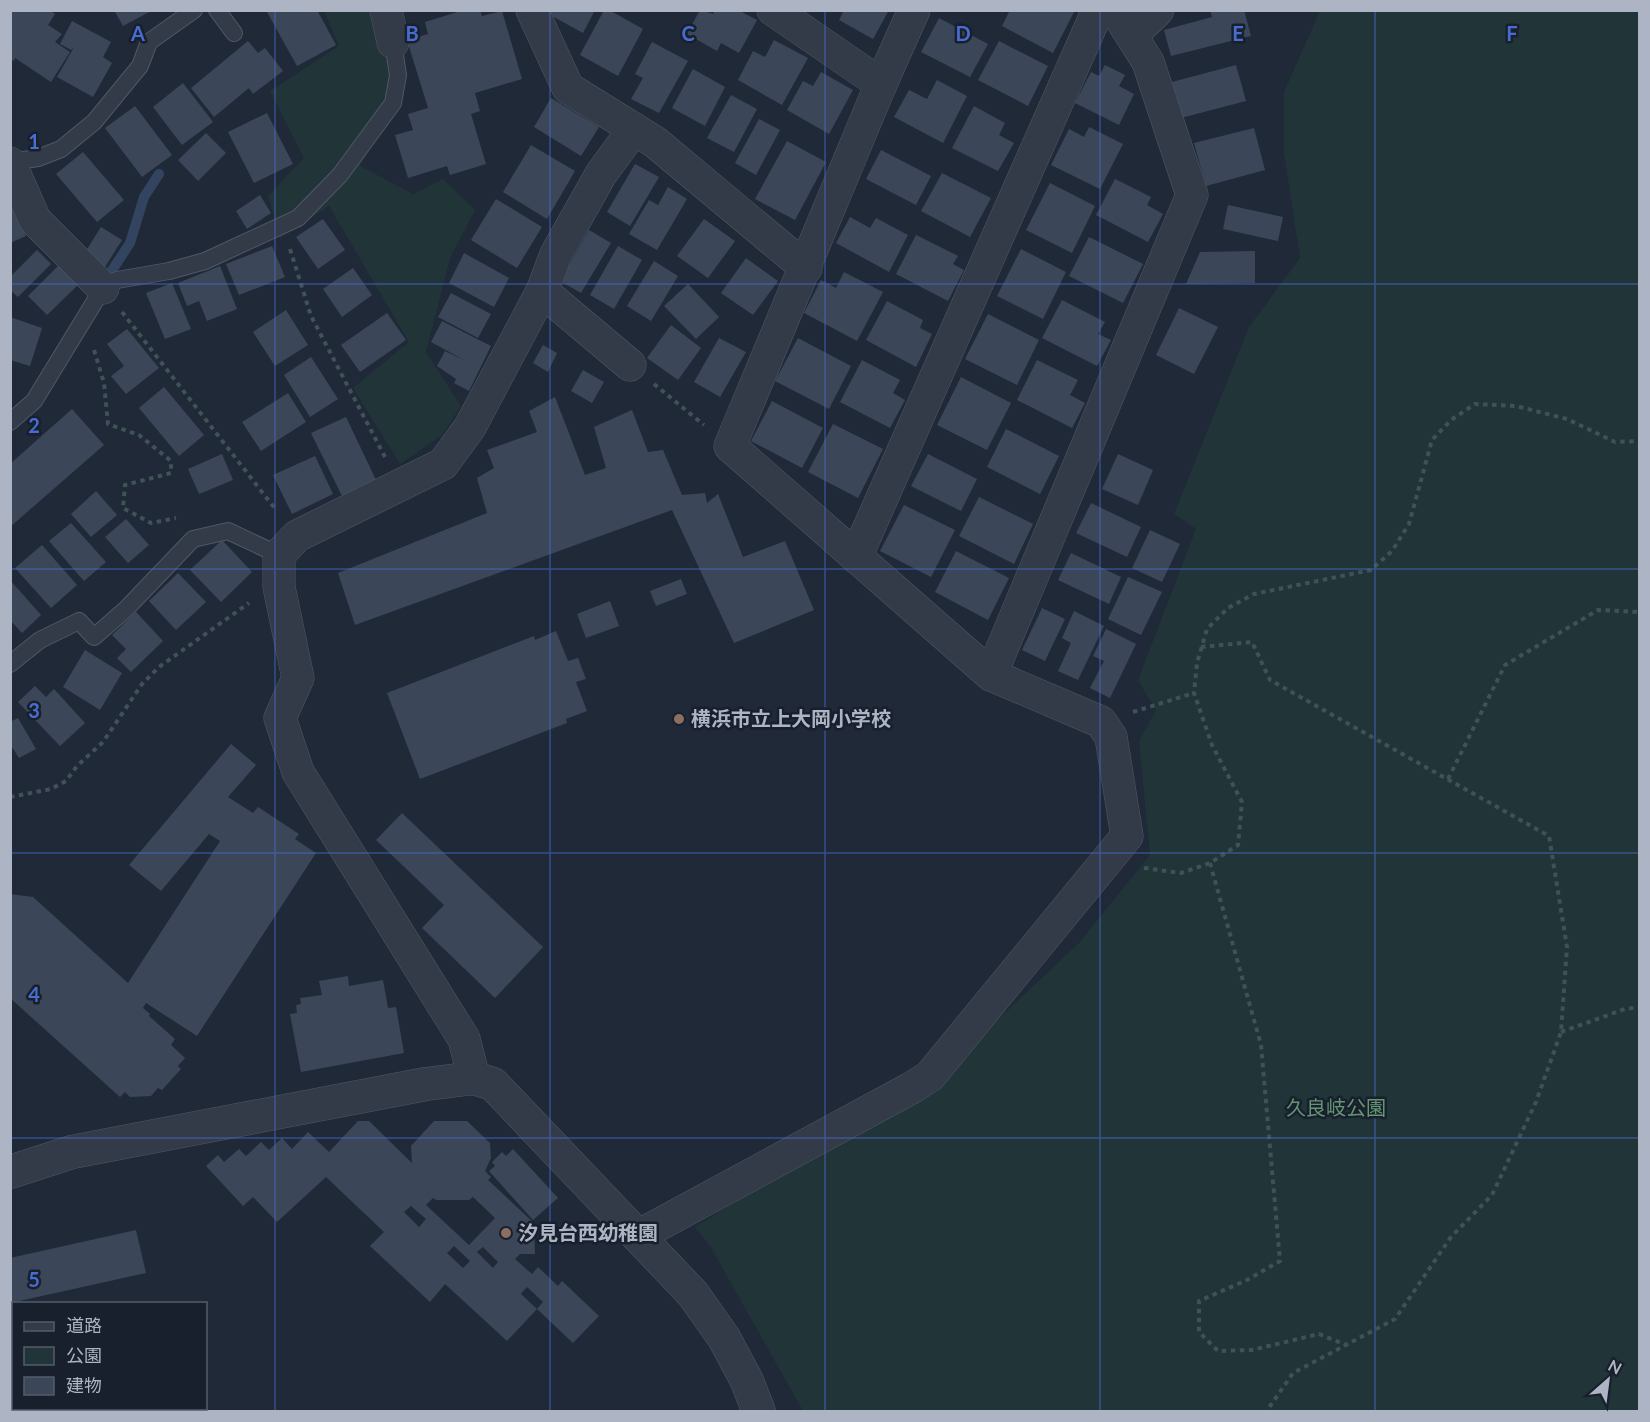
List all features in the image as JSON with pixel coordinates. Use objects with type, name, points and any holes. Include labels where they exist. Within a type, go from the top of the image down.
[{"type":"street","points":[[386,10],[393,42]]},
{"type":"street","points":[[532,10],[568,88],[655,142],[806,268]]},
{"type":"street","points":[[772,10],[881,84]]},
{"type":"street","points":[[638,1236],[930,1076],[1127,836],[1111,737],[1101,722],[991,675],[730,446],[881,84],[915,10]]},
{"type":"street","points":[[856,557],[1098,10]]},
{"type":"street","points":[[991,675],[1192,195],[1148,62],[1123,23],[1158,10]]},
{"type":"street","points":[[474,1078],[464,1038],[298,772],[280,718],[298,678],[285,557],[443,464],[470,427],[542,291],[556,254],[601,174],[634,129]]},
{"type":"street","points":[[10,162],[35,220],[103,288]]},
{"type":"street","points":[[542,291],[630,365]]},
{"type":"street","points":[[10,1173],[72,1152],[426,1084],[474,1078],[493,1084],[693,1294],[724,1338],[747,1381],[759,1412]]},
{"type":"lane","points":[[10,162],[38,158],[61,149],[94,122],[140,66],[149,42],[194,10]]},
{"type":"lane","points":[[218,10],[234,33]]},
{"type":"lane","points":[[10,422],[34,401],[103,288],[117,280],[205,261],[298,218],[340,175],[393,103],[398,75],[393,42]]},
{"type":"lane","points":[[10,664],[40,640],[79,621],[94,637],[126,609],[193,539],[228,531],[285,557]]},
{"type":"path","points":[[282,225],[311,316],[386,459]]},
{"type":"path","points":[[10,797],[51,789],[66,781],[77,766],[103,742],[142,684],[285,557],[103,288]]},
{"type":"path","points":[[92,344],[104,383],[108,424],[140,435],[171,461],[171,473],[125,485],[123,508],[151,523],[182,517]]},
{"type":"path","points":[[630,365],[730,446]]},
{"type":"path","points":[[1105,862],[1181,873],[1210,863],[1238,845],[1242,802],[1212,745],[1194,693],[1197,663],[1207,629],[1228,608],[1254,594],[1371,570],[1392,551],[1409,524],[1432,440],[1451,420],[1475,404],[1516,406],[1567,419],[1615,441],[1640,441]]},
{"type":"path","points":[[1448,779],[1505,665],[1598,610],[1640,612]]},
{"type":"path","points":[[1201,647],[1252,642],[1270,680],[1549,836],[1567,947],[1561,1032],[1536,1102],[1492,1195],[1451,1236],[1395,1319],[1293,1373],[1266,1412]]},
{"type":"path","points":[[1101,722],[1194,693]]},
{"type":"path","points":[[1210,863],[1260,1045],[1280,1261],[1247,1280],[1199,1301],[1199,1332],[1218,1351],[1252,1350],[1319,1334],[1346,1345]]},
{"type":"path","points":[[1561,1032],[1625,1009],[1640,1006]]},
{"type":"green space","points":[[324,11],[375,11],[399,95],[360,166],[413,194],[443,179],[475,210],[450,258],[426,352],[461,406],[442,435],[400,464],[353,388],[409,342],[329,206],[280,238],[268,196],[304,158],[270,91],[339,46]]},
{"type":"green space","name":"久良岐公園","points":[[1320,11],[1639,11],[1639,1411],[803,1411],[710,1246],[695,1227],[888,1107],[978,1038],[1079,943],[1150,855],[1139,741],[1156,710],[1138,680],[1196,529],[1174,514],[1249,327],[1300,258],[1284,152],[1284,92]]},
{"type":"building","points":[[10,10],[50,10],[55,14],[48,25],[62,34],[55,42],[70,52],[51,82],[15,58],[14,61],[10,59]]},
{"type":"building","points":[[114,10],[153,10],[123,26]]},
{"type":"building","points":[[269,10],[317,10],[336,45],[297,66],[267,12]]},
{"type":"building","points":[[464,10],[480,10],[482,16],[502,11],[522,79],[475,93],[480,111],[471,114],[486,164],[450,175],[447,166],[408,178],[395,135],[413,130],[408,114],[428,108],[407,40],[428,34],[425,22]]},
{"type":"building","points":[[541,10],[595,10],[583,33]]},
{"type":"building","points":[[604,10],[609,10],[643,29],[618,76],[580,55]]},
{"type":"building","points":[[700,10],[713,14],[715,10],[738,10],[757,20],[739,53],[721,43],[717,51],[687,34]]},
{"type":"building","points":[[844,10],[889,10],[873,39],[839,20]]},
{"type":"building","points":[[1010,10],[1075,10],[1053,53],[1002,26]]},
{"type":"building","points":[[1210,10],[1244,10],[1251,36],[1171,56],[1164,30],[1212,17]]},
{"type":"building","points":[[939,18],[988,44],[970,77],[921,52]]},
{"type":"building","points":[[72,21],[111,42],[103,57],[112,63],[93,97],[57,77],[74,47],[71,50],[60,44]]},
{"type":"building","points":[[774,40],[808,58],[782,105],[738,80],[753,51],[765,57]]},
{"type":"building","points":[[248,41],[258,53],[265,48],[283,71],[253,94],[249,88],[214,117],[191,88]]},
{"type":"building","points":[[999,41],[1048,66],[1028,106],[978,80]]},
{"type":"building","points":[[652,42],[688,61],[659,113],[631,99],[643,78],[635,74]]},
{"type":"building","points":[[1105,65],[1125,75],[1119,86],[1134,94],[1119,125],[1075,103],[1091,72],[1099,76]]},
{"type":"building","points":[[1236,65],[1246,101],[1181,118],[1172,82]]},
{"type":"building","points":[[693,69],[725,87],[705,126],[672,108]]},
{"type":"building","points":[[821,72],[853,90],[829,134],[787,110],[803,81],[813,86]]},
{"type":"building","points":[[937,80],[967,96],[943,143],[894,117],[909,90],[927,99]]},
{"type":"building","points":[[183,83],[213,122],[182,145],[153,107]]},
{"type":"building","points":[[731,95],[757,109],[734,152],[707,138]]},
{"type":"building","points":[[551,98],[599,127],[581,156],[534,127]]},
{"type":"building","points":[[135,106],[172,155],[142,177],[105,128]]},
{"type":"building","points":[[974,106],[1005,123],[999,135],[1014,143],[998,171],[952,148]]},
{"type":"building","points":[[267,113],[293,164],[254,183],[228,132]]},
{"type":"building","points":[[759,119],[780,130],[756,175],[735,163]]},
{"type":"building","points":[[1089,127],[1123,144],[1100,189],[1051,165],[1069,129],[1084,137]]},
{"type":"building","points":[[1254,128],[1265,170],[1206,186],[1194,143]]},
{"type":"building","points":[[206,133],[226,153],[198,181],[178,160]]},
{"type":"building","points":[[787,141],[826,162],[795,220],[755,199]]},
{"type":"building","points":[[531,145],[575,171],[547,219],[503,192]]},
{"type":"building","points":[[881,150],[931,176],[916,205],[866,179]]},
{"type":"building","points":[[83,152],[124,200],[97,222],[56,174]]},
{"type":"building","points":[[635,164],[659,177],[630,226],[607,212]]},
{"type":"building","points":[[942,173],[991,198],[970,237],[921,211]]},
{"type":"building","points":[[1115,179],[1151,197],[1147,205],[1163,214],[1148,242],[1096,215]]},
{"type":"building","points":[[1050,183],[1095,206],[1072,253],[1026,230]]},
{"type":"building","points":[[668,187],[687,199],[657,250],[629,234],[649,200],[658,205]]},
{"type":"building","points":[[260,195],[271,213],[247,229],[236,211]]},
{"type":"building","points":[[496,199],[542,227],[517,268],[471,240]]},
{"type":"building","points":[[10,201],[26,236],[10,243]]},
{"type":"building","points":[[1228,205],[1283,217],[1278,241],[1223,229]]},
{"type":"building","points":[[850,217],[870,228],[876,218],[908,235],[889,272],[836,243]]},
{"type":"building","points":[[323,219],[345,250],[318,269],[296,237]]},
{"type":"building","points":[[704,219],[735,241],[708,278],[677,256]]},
{"type":"building","points":[[101,227],[122,240],[105,267],[84,254]]},
{"type":"building","points":[[589,230],[611,243],[581,293],[560,281]]},
{"type":"building","points":[[916,235],[958,256],[953,264],[964,270],[948,301],[896,274]]},
{"type":"building","points":[[1089,237],[1143,264],[1123,303],[1069,276]]},
{"type":"building","points":[[272,246],[285,277],[239,295],[226,264]]},
{"type":"building","points":[[618,246],[642,260],[614,309],[590,295]]},
{"type":"building","points":[[1021,249],[1066,272],[1043,319],[997,296]]},
{"type":"building","points":[[37,250],[51,264],[18,297],[10,290],[10,277]]},
{"type":"building","points":[[1255,251],[1255,283],[1186,284],[1200,252]]},
{"type":"building","points":[[464,253],[509,278],[494,307],[449,283]]},
{"type":"building","points":[[746,258],[778,281],[753,315],[721,293]]},
{"type":"building","points":[[654,261],[678,276],[651,321],[627,306]]},
{"type":"building","points":[[59,265],[79,284],[47,315],[28,296]]},
{"type":"building","points":[[220,266],[237,309],[207,321],[199,301],[187,306],[178,283]]},
{"type":"building","points":[[353,268],[372,295],[342,317],[323,289]]},
{"type":"building","points":[[844,272],[883,292],[857,341],[804,313],[821,280],[836,288]]},
{"type":"building","points":[[172,283],[191,329],[165,339],[146,293]]},
{"type":"building","points":[[688,284],[719,317],[696,339],[664,306]]},
{"type":"building","points":[[451,293],[491,314],[478,338],[438,317]]},
{"type":"building","points":[[1062,300],[1105,322],[1098,334],[1111,340],[1097,366],[1042,338]]},
{"type":"building","points":[[887,301],[923,320],[920,328],[932,334],[916,367],[866,340]]},
{"type":"building","points":[[1179,308],[1218,327],[1194,374],[1156,355]]},
{"type":"building","points":[[286,310],[308,345],[275,366],[253,332]]},
{"type":"building","points":[[387,313],[406,340],[360,372],[341,345]]},
{"type":"building","points":[[988,314],[1039,340],[1017,385],[965,359]]},
{"type":"building","points":[[10,317],[42,328],[30,366],[10,360]]},
{"type":"building","points":[[442,321],[491,346],[469,391],[454,383],[456,379],[437,366],[445,351],[466,361],[431,342]]},
{"type":"building","points":[[671,325],[701,348],[678,380],[647,358]]},
{"type":"building","points":[[127,329],[159,368],[126,394],[111,376],[124,366],[107,344]]},
{"type":"building","points":[[719,338],[746,352],[720,397],[694,382]]},
{"type":"building","points":[[798,338],[851,366],[829,409],[775,381]]},
{"type":"building","points":[[543,345],[557,353],[548,372],[533,363]]},
{"type":"building","points":[[311,357],[338,399],[310,417],[284,375]]},
{"type":"building","points":[[862,360],[900,380],[893,393],[905,400],[890,428],[840,402]]},
{"type":"building","points":[[1037,360],[1078,380],[1070,395],[1085,403],[1072,428],[1017,400]]},
{"type":"building","points":[[583,370],[604,382],[592,403],[571,391]]},
{"type":"building","points":[[961,377],[1011,403],[987,450],[937,425]]},
{"type":"building","points":[[164,387],[204,435],[179,456],[139,408]]},
{"type":"building","points":[[288,393],[306,422],[261,451],[242,422]]},
{"type":"building","points":[[555,397],[585,475],[606,468],[594,427],[632,410],[648,452],[663,450],[682,495],[705,493],[707,503],[718,494],[743,557],[785,541],[814,610],[734,643],[672,510],[355,625],[338,573],[487,513],[477,478],[494,468],[487,450],[537,432],[529,411]]},
{"type":"building","points":[[772,401],[823,428],[802,468],[751,441]]},
{"type":"building","points":[[72,409],[104,445],[10,527],[10,464]]},
{"type":"building","points":[[346,417],[376,480],[342,496],[311,433]]},
{"type":"building","points":[[833,424],[883,449],[858,498],[808,472]]},
{"type":"building","points":[[1006,429],[1059,456],[1040,494],[987,467]]},
{"type":"building","points":[[222,454],[233,480],[199,494],[188,469]]},
{"type":"building","points":[[928,454],[977,479],[961,511],[911,486]]},
{"type":"building","points":[[1118,454],[1153,470],[1138,505],[1102,489]]},
{"type":"building","points":[[315,456],[333,494],[292,514],[273,475]]},
{"type":"building","points":[[96,491],[117,515],[91,537],[71,514]]},
{"type":"building","points":[[979,497],[1033,524],[1014,564],[959,536]]},
{"type":"building","points":[[1091,503],[1141,527],[1127,557],[1076,533]]},
{"type":"building","points":[[904,505],[955,530],[931,577],[880,551]]},
{"type":"building","points":[[126,519],[149,545],[128,563],[105,537]]},
{"type":"building","points":[[71,523],[106,562],[84,581],[49,541]]},
{"type":"building","points":[[1150,530],[1180,544],[1162,582],[1132,568]]},
{"type":"building","points":[[222,540],[252,572],[221,602],[190,570]]},
{"type":"building","points":[[42,545],[77,585],[51,608],[15,568]]},
{"type":"building","points":[[956,551],[1009,578],[988,620],[935,592]]},
{"type":"building","points":[[1071,553],[1121,577],[1109,604],[1058,580]]},
{"type":"building","points":[[178,573],[206,602],[176,630],[149,601]]},
{"type":"building","points":[[1128,577],[1162,592],[1141,635],[1108,619]]},
{"type":"building","points":[[681,579],[687,594],[656,606],[650,591]]},
{"type":"building","points":[[10,580],[41,615],[22,633],[10,620]]},
{"type":"building","points":[[610,601],[619,626],[586,638],[577,614]]},
{"type":"building","points":[[1042,608],[1065,619],[1045,661],[1022,650]]},
{"type":"building","points":[[1074,611],[1104,626],[1078,680],[1058,671],[1071,643],[1062,638]]},
{"type":"building","points":[[136,612],[163,641],[131,672],[117,658],[126,649],[112,635]]},
{"type":"building","points":[[1106,629],[1136,644],[1110,698],[1090,688],[1104,661],[1093,656]]},
{"type":"building","points":[[556,631],[568,661],[578,658],[586,679],[576,682],[587,711],[566,719],[567,723],[420,779],[387,693],[534,636],[535,640]]},
{"type":"building","points":[[85,650],[122,673],[100,710],[63,687]]},
{"type":"building","points":[[35,686],[46,697],[54,689],[85,723],[60,746],[18,702]]},
{"type":"building","points":[[18,718],[36,749],[19,758],[10,744],[10,722]]},
{"type":"building","points":[[231,744],[256,765],[228,797],[253,813],[258,807],[299,834],[295,839],[316,853],[197,1036],[146,1003],[143,1008],[175,1039],[171,1045],[185,1058],[178,1066],[181,1069],[162,1090],[158,1088],[151,1096],[130,1097],[125,1092],[120,1097],[10,998],[10,894],[33,897],[128,983],[220,841],[209,834],[161,891],[129,865]]},
{"type":"building","points":[[402,813],[543,947],[495,998],[422,928],[444,905],[376,840]]},
{"type":"building","points":[[348,976],[349,986],[383,980],[388,1008],[396,1007],[404,1053],[301,1072],[290,1014],[297,1013],[296,1005],[301,1004],[300,998],[322,995],[319,981]]},
{"type":"building","points":[[358,1121],[369,1121],[412,1163],[411,1146],[434,1121],[467,1121],[490,1143],[491,1158],[485,1171],[491,1177],[488,1180],[534,1223],[535,1254],[520,1254],[515,1259],[532,1274],[538,1267],[558,1286],[562,1281],[599,1316],[573,1343],[537,1309],[507,1341],[445,1284],[430,1302],[370,1246],[384,1232],[326,1177],[277,1222],[253,1197],[243,1206],[206,1166],[218,1155],[224,1162],[239,1149],[246,1156],[261,1142],[269,1150],[282,1138],[292,1149],[308,1132],[329,1152]],"holes":[[[473,1197],[495,1218],[469,1245],[426,1205],[433,1198],[436,1200],[469,1200]],[[411,1206],[426,1219],[419,1227],[404,1212]],[[454,1246],[470,1261],[463,1268],[447,1253]],[[483,1247],[498,1262],[493,1268],[477,1252]],[[527,1287],[543,1302],[537,1309],[521,1294]]]},
{"type":"building","points":[[513,1149],[558,1198],[533,1220],[489,1171],[495,1166],[492,1162],[502,1152],[506,1156]]},
{"type":"building","points":[[136,1230],[146,1273],[10,1303],[10,1258]]},
{"type":"waterway","points":[[109,275],[130,243],[144,197],[159,174]]},
{"type":"place","name":"横浜市立上大岡小学校","points":[[679,719]]},
{"type":"place","name":"汐見台西幼稚園","points":[[506,1233]]}]
